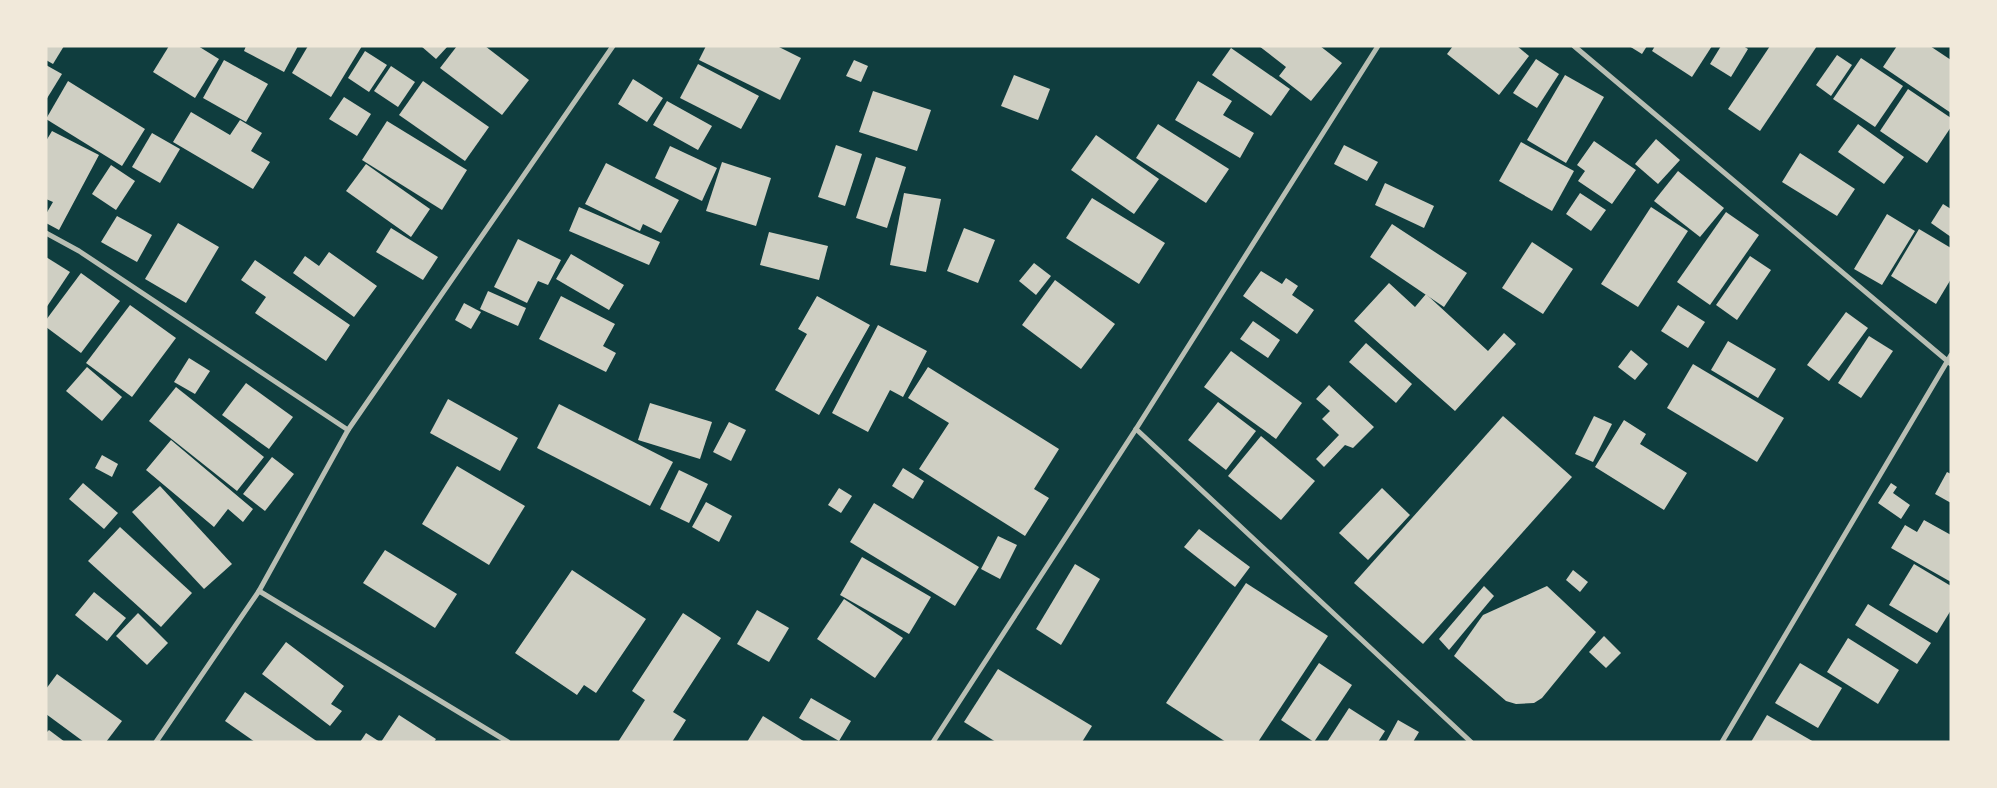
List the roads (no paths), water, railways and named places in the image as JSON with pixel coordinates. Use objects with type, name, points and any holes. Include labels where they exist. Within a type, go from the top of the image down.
[{"type":"street","points":[[156,742],[259,591],[348,430],[613,46]]},
{"type":"street","points":[[933,742],[1136,429],[1378,46]]},
{"type":"street","points":[[1574,46],[1949,363]]},
{"type":"street","points":[[46,233],[79,251],[348,430]]},
{"type":"street","points":[[1722,742],[1949,363],[1951,355]]},
{"type":"street","points":[[1136,429],[1471,742]]},
{"type":"street","points":[[259,591],[508,742]]}]
